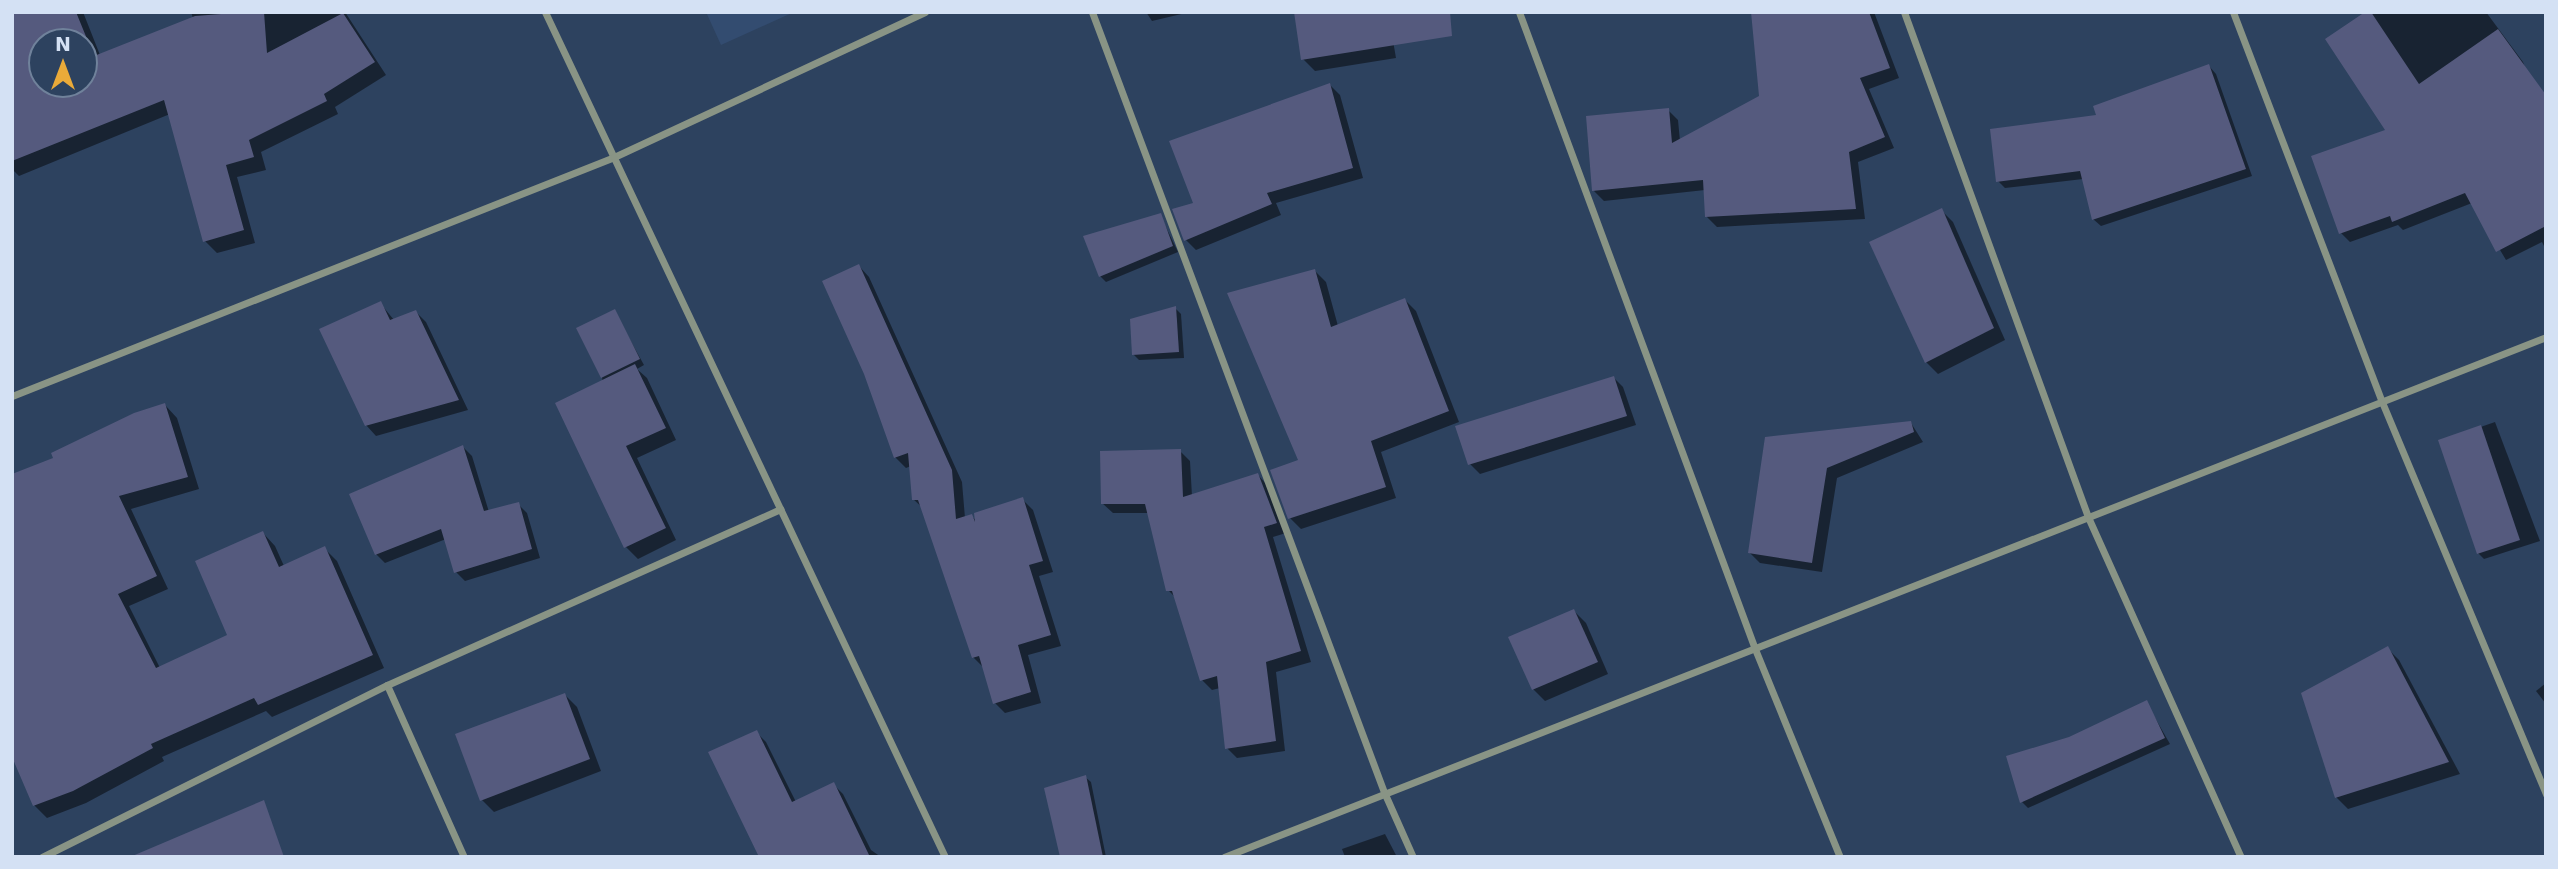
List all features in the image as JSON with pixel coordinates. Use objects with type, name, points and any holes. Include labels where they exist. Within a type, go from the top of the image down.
[{"type":"street","points":[[545,12],[945,857]]},
{"type":"street","points":[[12,396],[614,157],[925,12]]},
{"type":"street","points":[[1092,12],[1384,792],[1413,857]]},
{"type":"street","points":[[1519,12],[1755,649],[1840,857]]},
{"type":"street","points":[[1904,12],[2088,517],[2241,857]]},
{"type":"street","points":[[2233,12],[2382,402],[2546,795]]},
{"type":"street","points":[[1224,857],[2546,337]]},
{"type":"street","points":[[43,857],[387,685],[780,509]]},
{"type":"street","points":[[387,685],[464,857]]},
{"type":"shaded area","points":[[706,12],[794,12],[721,45]]},
{"type":"building","points":[[12,12],[76,12],[83,28],[28,28],[28,98],[98,98],[98,54],[195,16],[264,12],[267,53],[343,13],[375,62],[324,94],[327,101],[249,140],[254,157],[226,165],[244,230],[203,242],[164,100],[12,161]]},
{"type":"building","points":[[1294,12],[1450,12],[1452,36],[1301,60]]},
{"type":"building","points":[[1751,12],[1869,12],[1890,68],[1860,78],[1885,137],[1849,152],[1856,209],[1705,217],[1703,180],[1592,191],[1586,116],[1669,108],[1672,143],[1759,96]]},
{"type":"building","points":[[2365,12],[2371,12],[2419,84],[2498,29],[2546,95],[2546,226],[2496,252],[2465,193],[2392,222],[2390,216],[2339,234],[2311,156],[2385,130],[2325,39]]},
{"type":"building","points":[[2209,64],[2246,169],[2092,220],[2080,171],[1996,182],[1990,129],[2096,115],[2093,106]]},
{"type":"building","points":[[1330,83],[1353,168],[1267,193],[1272,204],[1184,241],[1172,209],[1193,203],[1169,141]]},
{"type":"building","points":[[1942,208],[1994,328],[1925,363],[1869,242]]},
{"type":"building","points":[[1161,213],[1173,246],[1099,277],[1083,236]]},
{"type":"building","points":[[859,264],[952,470],[956,519],[972,514],[975,522],[974,513],[1023,497],[1043,561],[1029,565],[1051,635],[1018,645],[1031,692],[993,704],[979,656],[972,658],[918,500],[912,500],[908,453],[894,458],[864,374],[822,281]]},
{"type":"building","points":[[1315,269],[1331,327],[1405,298],[1449,411],[1371,441],[1386,487],[1288,519],[1270,470],[1298,460],[1227,293]]},
{"type":"building","points":[[381,301],[390,320],[416,310],[459,400],[365,426],[319,329]]},
{"type":"building","points":[[1176,306],[1179,352],[1132,355],[1130,319]]},
{"type":"building","points":[[615,309],[640,359],[601,378],[576,328]]},
{"type":"building","points":[[635,364],[666,428],[626,446],[666,528],[624,548],[555,403]]},
{"type":"building","points":[[1614,376],[1627,416],[1468,465],[1455,426]]},
{"type":"building","points":[[165,403],[188,477],[119,496],[157,576],[118,594],[156,668],[227,635],[195,561],[263,531],[279,567],[325,546],[373,655],[258,705],[254,698],[151,744],[153,748],[73,791],[33,806],[12,757],[12,474],[53,458],[51,453],[134,413]]},
{"type":"building","points":[[1911,421],[1914,432],[1827,468],[1812,563],[1748,553],[1765,437]]},
{"type":"building","points":[[2481,425],[2520,540],[2477,554],[2438,440]]},
{"type":"building","points":[[463,445],[484,511],[519,502],[532,549],[454,573],[441,529],[375,555],[349,494]]},
{"type":"building","points":[[1181,449],[1183,497],[1258,473],[1277,523],[1264,527],[1301,651],[1266,662],[1276,741],[1225,749],[1217,676],[1200,681],[1172,591],[1166,591],[1145,504],[1101,504],[1100,451]]},
{"type":"building","points":[[1574,609],[1598,662],[1532,690],[1508,637]]},
{"type":"building","points":[[2388,646],[2449,762],[2335,798],[2301,693]]},
{"type":"building","points":[[565,693],[590,759],[480,801],[455,734]]},
{"type":"building","points":[[2147,700],[2165,738],[2020,803],[2006,756],[2069,737]]},
{"type":"building","points":[[757,730],[792,802],[834,782],[870,857],[759,857],[708,752]]},
{"type":"building","points":[[1086,775],[1103,857],[1060,857],[1044,788]]},
{"type":"building","points":[[264,800],[284,857],[130,857]]}]
